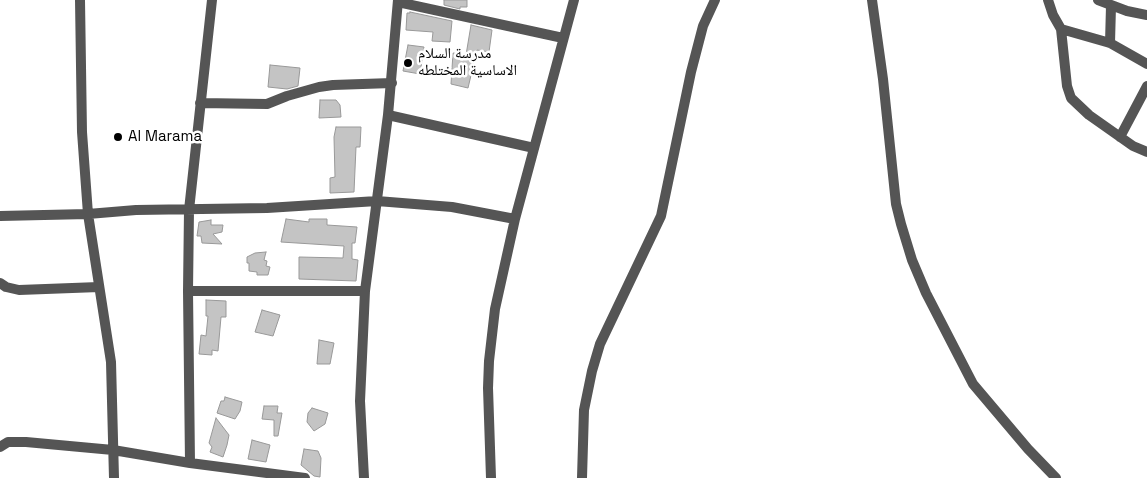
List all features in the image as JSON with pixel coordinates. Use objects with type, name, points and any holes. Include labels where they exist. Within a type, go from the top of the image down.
[{"type":"street","points":[[80,0],[80,112],[88,214],[111,362],[114,478]]},
{"type":"street","points":[[190,464],[189,210],[212,0]]},
{"type":"street","points":[[492,478],[488,388],[496,309],[515,219],[574,0]]},
{"type":"street","points":[[582,478],[584,410],[592,371],[600,344],[662,216],[691,72],[703,26],[715,0]]},
{"type":"street","points":[[872,0],[896,204],[900,224],[912,260],[926,293],[973,384],[1028,449],[1056,478]]},
{"type":"street","points":[[1048,0],[1053,16],[1061,30],[1067,86],[1071,98],[1089,115],[1133,146],[1147,152]]},
{"type":"street","points":[[1098,0],[1111,6],[1147,15]]},
{"type":"street","points":[[364,478],[360,401],[365,291],[392,83],[398,1],[563,38]]},
{"type":"street","points":[[1110,43],[1111,6]]},
{"type":"street","points":[[1061,30],[1110,43],[1147,64]]},
{"type":"street","points":[[200,103],[267,104],[318,87],[392,83]]},
{"type":"street","points":[[1120,137],[1147,86]]},
{"type":"street","points":[[388,115],[534,148]]},
{"type":"street","points":[[0,216],[88,214],[136,210],[306,207],[377,200],[460,208],[515,219]]},
{"type":"street","points":[[0,282],[6,287],[19,290],[98,287]]},
{"type":"street","points":[[188,290],[365,291]]},
{"type":"street","points":[[0,446],[8,442],[26,442],[113,450],[190,464],[306,478]]},
{"type":"building","points":[[444,0],[467,0],[467,7],[460,7],[460,9],[444,5]]},
{"type":"building","points":[[410,12],[452,21],[450,42],[432,41],[433,32],[406,30],[407,13]]},
{"type":"building","points":[[471,25],[492,30],[489,52],[477,50],[468,88],[451,84],[453,53],[466,55]]},
{"type":"building","points":[[408,45],[424,47],[420,74],[403,71]]},
{"type":"building","points":[[270,65],[300,68],[298,86],[287,89],[268,87]]},
{"type":"building","points":[[320,100],[336,100],[340,105],[341,117],[319,118]]},
{"type":"building","points":[[336,127],[361,127],[360,147],[356,147],[354,192],[330,193],[330,178],[335,177],[334,137]]},
{"type":"building","points":[[286,219],[309,222],[309,219],[327,219],[327,225],[357,227],[355,243],[352,243],[352,259],[358,260],[356,281],[299,279],[299,257],[343,258],[344,246],[281,242]]},
{"type":"building","points":[[211,220],[211,225],[223,225],[222,232],[213,234],[222,244],[202,243],[201,236],[197,236],[199,222]]},
{"type":"building","points":[[266,252],[264,260],[267,261],[266,266],[270,267],[268,275],[257,275],[257,272],[249,271],[247,257],[255,253]]},
{"type":"building","points":[[206,300],[226,301],[226,317],[221,317],[218,351],[212,350],[212,355],[199,354],[201,335],[206,336],[208,316],[206,316]]},
{"type":"building","points":[[262,310],[280,315],[273,336],[255,332]]},
{"type":"building","points":[[319,340],[334,343],[330,364],[317,364]]},
{"type":"building","points":[[225,397],[242,402],[240,411],[235,419],[217,413],[221,401],[224,401]]},
{"type":"building","points":[[264,406],[278,406],[277,413],[282,413],[278,436],[274,436],[274,420],[262,419]]},
{"type":"building","points":[[312,408],[328,413],[325,424],[314,431],[307,422],[308,413]]},
{"type":"building","points":[[216,418],[229,435],[223,457],[210,452],[212,447],[209,443]]},
{"type":"building","points":[[252,440],[270,445],[266,462],[248,459]]},
{"type":"building","points":[[304,449],[318,451],[321,458],[320,477],[314,476],[301,465]]},
{"type":"place","name":"مدرسة السلام الاساسية المختلطه","points":[[408,63]]},
{"type":"place","name":"Al Marama","points":[[118,137]]}]
